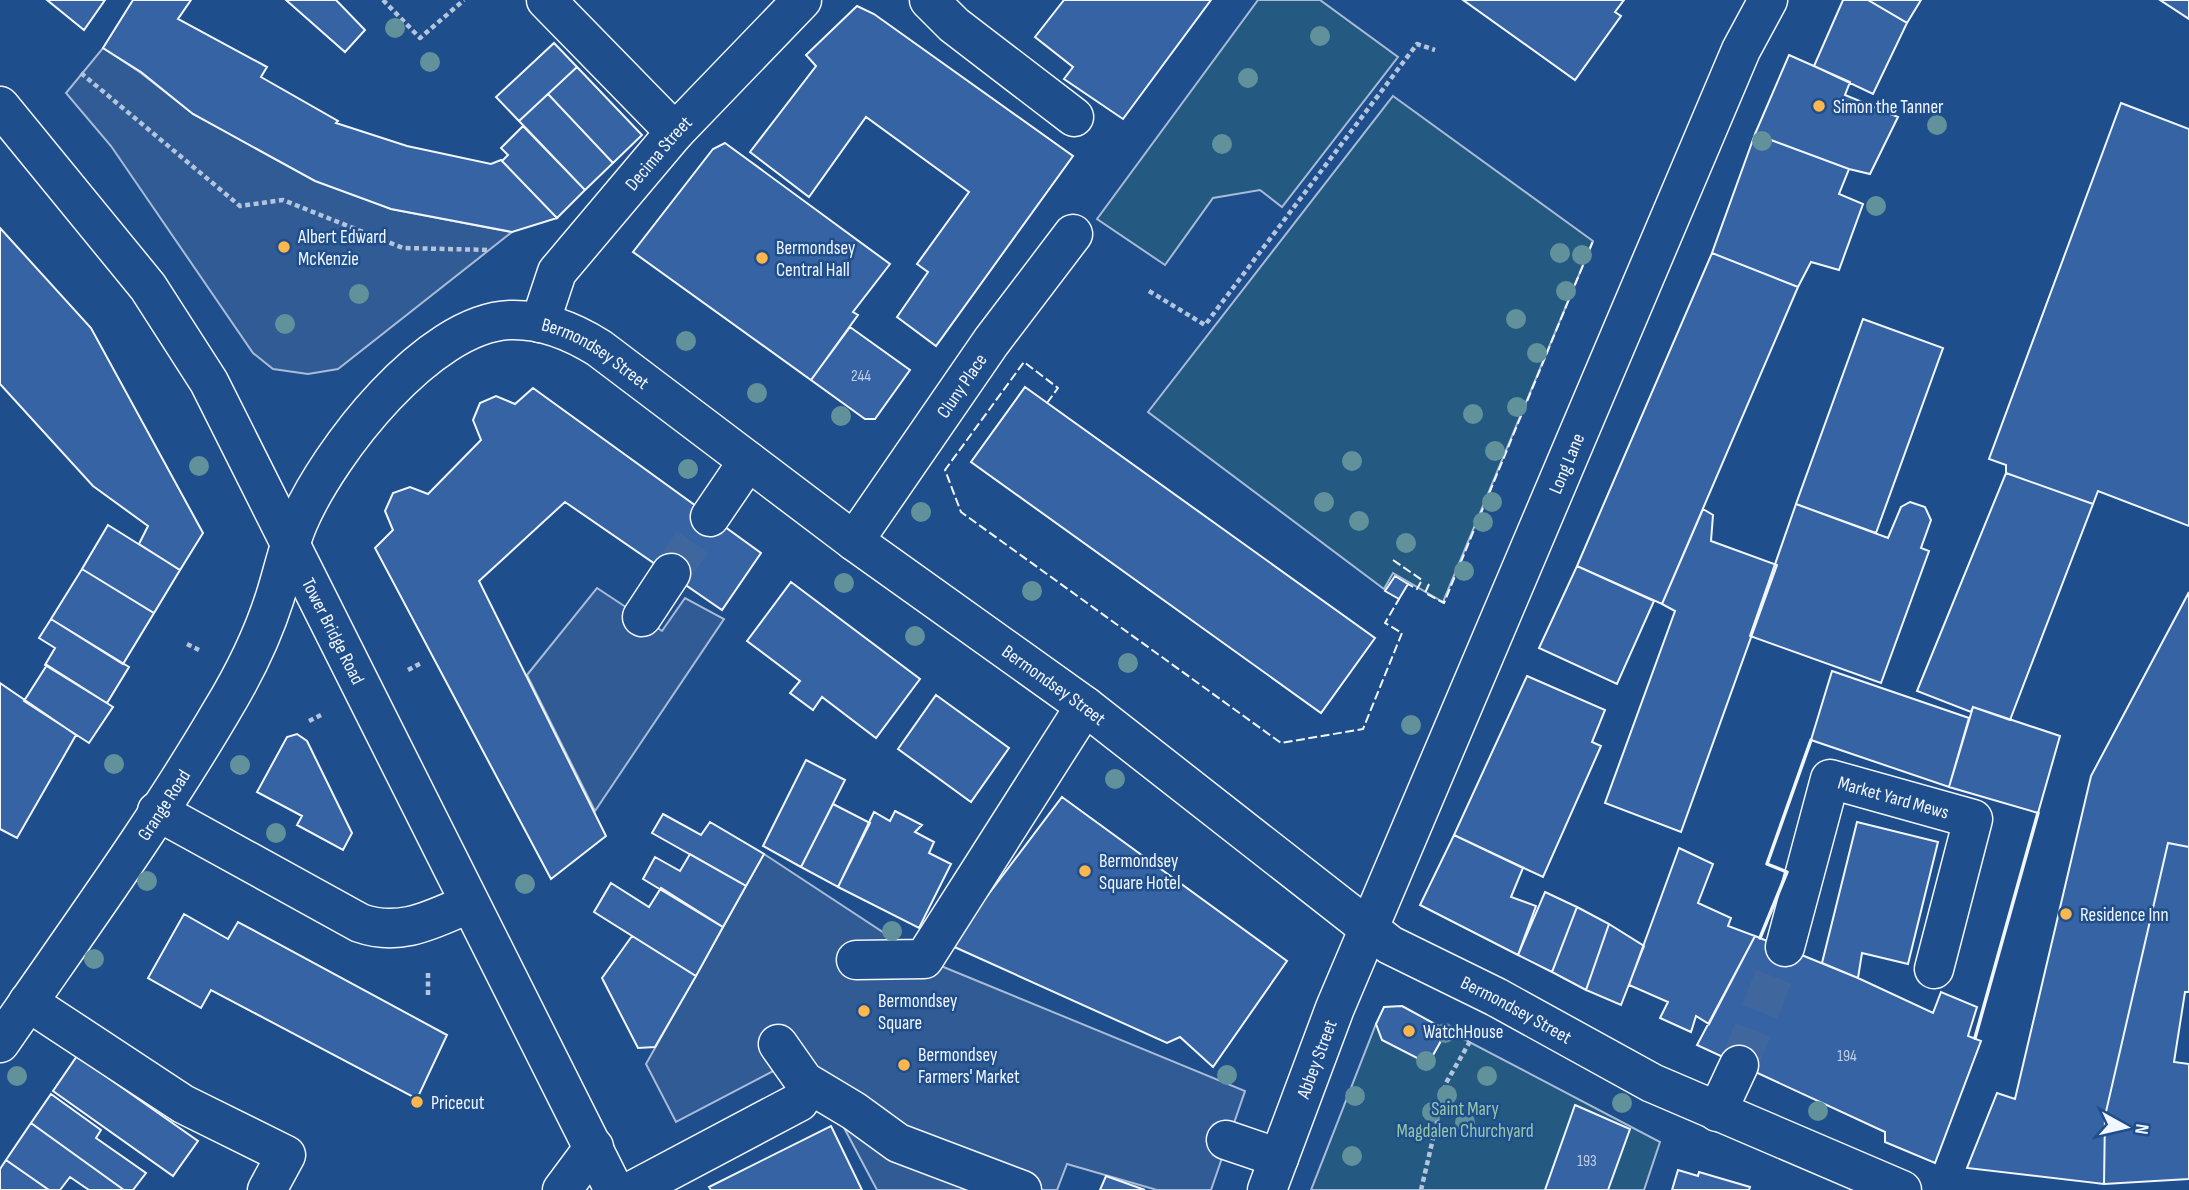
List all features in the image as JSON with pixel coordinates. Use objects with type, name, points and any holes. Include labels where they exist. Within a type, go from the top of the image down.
[{"type":"main road","points":[[546,0],[675,132]]},
{"type":"main road","name":"Decima Street","points":[[540,323],[557,272],[675,132],[802,0]]},
{"type":"main road","points":[[929,0],[954,25],[1074,117]]},
{"type":"main road","name":"Long Lane","points":[[1369,931],[1549,498],[1741,50],[1768,0]]},
{"type":"main road","name":"Tower Bridge Road","points":[[0,106],[133,268],[177,329],[217,396],[289,548],[614,1190]]},
{"type":"main road","name":"Cluny Place","points":[[854,541],[991,342],[1073,234]]},
{"type":"main road","name":"Bermondsey Street","points":[[289,548],[313,494],[341,451],[379,402],[418,364],[447,341],[479,326],[509,320],[540,323],[570,332],[599,348],[854,541],[1085,706],[1369,931],[1398,949],[1496,997],[1652,1083],[1902,1190]]},
{"type":"main road","points":[[709,517],[748,461]]},
{"type":"main road","name":"Grange Road","points":[[0,1043],[223,710],[257,645],[289,548]]},
{"type":"main road","points":[[642,617],[671,573]]},
{"type":"main road","points":[[856,960],[924,959],[1085,706]]},
{"type":"main road","name":"Market Yard Mews","points":[[1785,947],[1830,779],[1973,819],[1934,969]]},
{"type":"main road","points":[[157,811],[360,923],[379,930],[411,928],[468,904]]},
{"type":"main road","name":"Abbey Street","points":[[1273,1174],[1335,1008],[1369,931]]},
{"type":"main road","points":[[28,1002],[183,1104],[286,1155],[267,1190]]},
{"type":"main road","points":[[778,1044],[804,1081],[898,1143],[1022,1190]]},
{"type":"main road","points":[[1717,1112],[1739,1065]]},
{"type":"main road","points":[[633,1190],[799,1102]]},
{"type":"main road","points":[[1226,1140],[1273,1174]]},
{"type":"main road","points":[[562,1190],[594,1147]]},
{"type":"path","points":[[383,0],[421,38],[464,0]]},
{"type":"path","points":[[1149,290],[1205,325],[1417,44],[1435,50]]},
{"type":"path","points":[[81,73],[240,206],[283,200],[403,248],[490,250]]},
{"type":"path","points":[[187,643],[199,650]]},
{"type":"path","points":[[408,670],[423,662]]},
{"type":"path","points":[[309,721],[321,715]]},
{"type":"path","points":[[428,966],[428,995]]},
{"type":"path","points":[[1421,1190],[1446,1083],[1476,1031]]},
{"type":"green space","points":[[1258,0],[1320,0],[1398,57],[1282,207],[1260,190],[1213,198],[1165,265],[1097,219]]},
{"type":"green space","points":[[1393,96],[1593,241],[1443,602],[1393,573],[1384,589],[1148,412]]},
{"type":"green space","name":"Saint Mary Magdalen Churchyard","points":[[1376,1024],[1417,1058],[1433,1055],[1442,1039],[1435,1024],[1660,1142],[1644,1190],[1311,1190]]},
{"type":"shaded area","points":[[103,48],[141,73],[193,114],[276,158],[391,209],[512,232],[338,369],[308,374],[273,369],[253,353],[111,146],[66,93]]},
{"type":"shaded area","points":[[597,588],[662,631],[685,598],[724,619],[595,811],[527,675]]},
{"type":"shaded area","name":"Bermondsey Square","points":[[764,854],[924,959],[1245,1091],[1211,1190],[1157,1190],[1067,1164],[1057,1190],[877,1190],[833,1107],[779,1068],[676,1122],[646,1064]]},
{"type":"building","points":[[47,0],[105,0],[84,30]]},
{"type":"building","points":[[133,0],[191,0],[178,19],[267,67],[261,77],[338,121],[336,123],[407,146],[491,164],[501,160],[557,218],[512,232],[391,209],[315,181],[193,114],[141,72],[103,48]]},
{"type":"building","points":[[286,0],[336,0],[365,30],[345,52]]},
{"type":"building","points":[[1064,0],[1211,0],[1123,119],[1064,79],[1073,67],[1035,37]]},
{"type":"building","points":[[1463,0],[1624,0],[1615,12],[1621,16],[1575,80]]},
{"type":"building","points":[[1843,0],[1868,0],[1907,23],[1873,94],[1814,66]]},
{"type":"building","points":[[1868,0],[1921,0],[1907,23]]},
{"type":"building","points":[[2160,0],[2189,0],[2189,19]]},
{"type":"building","points":[[857,6],[874,14],[1073,156],[936,346],[897,317],[928,272],[917,264],[969,192],[866,117],[809,197],[750,152],[816,66],[806,55]]},
{"type":"building","points":[[554,43],[577,67],[519,121],[496,97]]},
{"type":"building","name":"Simon the Tanner","points":[[1789,55],[1850,82],[1845,95],[1898,117],[1870,174],[1849,169],[1755,134]]},
{"type":"building","points":[[577,67],[642,135],[613,163],[548,94]]},
{"type":"building","points":[[548,94],[613,163],[585,190],[519,121]]},
{"type":"building","points":[[2121,103],[2189,129],[2189,526],[2098,491],[2093,504],[2006,473],[2006,465],[1989,459]]},
{"type":"building","points":[[523,126],[585,190],[557,218],[502,161],[508,155],[501,148]]},
{"type":"building","points":[[1755,134],[1849,169],[1839,194],[1863,204],[1839,270],[1811,262],[1798,287],[1712,253]]},
{"type":"building","name":"Bermondsey Central Hall","points":[[725,143],[890,264],[853,312],[858,315],[811,380],[633,252],[713,149]]},
{"type":"building","points":[[0,228],[91,328],[203,533],[180,570],[139,544],[148,526],[93,486],[0,384]]},
{"type":"building","points":[[1712,253],[1798,287],[1662,604],[1577,566]]},
{"type":"building","points":[[1863,319],[1943,348],[1876,533],[1796,504]]},
{"type":"building","points":[[850,327],[910,370],[875,419],[865,419],[811,380]]},
{"type":"building","points":[[1025,387],[1375,638],[1321,713],[971,462]]},
{"type":"building","points":[[533,388],[761,553],[722,610],[565,502],[479,581],[606,836],[551,879],[375,548],[393,530],[385,511],[393,493],[410,487],[428,494],[481,440],[473,420],[480,403],[496,396],[515,404]]},
{"type":"building","points":[[2006,473],[2093,504],[2010,720],[1973,707],[1971,712],[1917,691]]},
{"type":"building","points":[[1910,502],[1925,507],[1931,520],[1921,548],[1929,551],[1881,683],[1750,636],[1796,504],[1888,538],[1901,507]]},
{"type":"building","points":[[1703,509],[1713,515],[1711,541],[1777,565],[1681,832],[1605,803],[1675,611],[1662,604]]},
{"type":"building","points":[[108,525],[180,570],[154,613],[82,569]]},
{"type":"building","points":[[1577,566],[1654,601],[1617,684],[1539,648]]},
{"type":"building","points":[[82,569],[154,613],[123,664],[51,619]]},
{"type":"building","points":[[1395,576],[1408,584],[1399,599],[1385,591]]},
{"type":"building","points":[[791,582],[920,679],[876,738],[822,697],[813,710],[790,693],[800,681],[747,641]]},
{"type":"building","points":[[2189,592],[2189,847],[2168,843],[2105,1116],[2104,1184],[1967,1168],[1997,1093],[2015,1099],[2091,776]]},
{"type":"building","points":[[51,619],[129,667],[107,703],[45,665],[55,648],[39,638]]},
{"type":"building","points":[[47,665],[113,707],[89,743],[24,701]]},
{"type":"building","points":[[1832,671],[1969,718],[1949,787],[1811,740]]},
{"type":"building","points":[[1527,676],[1605,710],[1592,742],[1601,746],[1543,877],[1454,835]]},
{"type":"building","points":[[0,683],[76,735],[17,838],[0,829]]},
{"type":"building","points":[[936,695],[1009,748],[971,802],[898,749]]},
{"type":"building","points":[[1973,707],[2060,736],[2038,813],[1949,787]]},
{"type":"building","points":[[297,734],[307,741],[352,833],[343,850],[297,825],[302,816],[257,792],[287,737]]},
{"type":"building","points":[[806,760],[845,780],[801,867],[763,846]]},
{"type":"building","name":"Bermondsey Square Hotel","points":[[1062,797],[1287,961],[1213,1067],[1180,1037],[1167,1043],[950,945]]},
{"type":"building","points":[[833,804],[870,823],[838,887],[801,867]]},
{"type":"building","points":[[895,811],[922,825],[915,832],[934,842],[929,853],[951,864],[919,928],[838,887],[874,812],[890,821]]},
{"type":"building","points":[[663,814],[701,835],[710,822],[764,854],[746,886],[652,833]]},
{"type":"building","points":[[1857,822],[1938,842],[1908,964],[1862,953],[1858,978],[1822,963]]},
{"type":"building","points":[[1454,835],[1523,868],[1511,897],[1536,906],[1518,955],[1420,905]]},
{"type":"building","points":[[2168,843],[2189,847],[2189,992],[2185,992],[2174,1062],[2189,1064],[2189,1179],[2104,1184],[2105,1116]]},
{"type":"building","points":[[1679,848],[1713,864],[1698,903],[1731,918],[1728,926],[1755,936],[1709,1024],[1696,1016],[1691,1032],[1660,1018],[1668,1002],[1629,985]]},
{"type":"building","points":[[690,854],[746,886],[723,927],[643,879],[655,857],[680,871]]},
{"type":"building","points":[[611,883],[649,907],[661,888],[723,927],[696,976],[594,912]]},
{"type":"building","points":[[1545,892],[1577,907],[1552,972],[1518,955]]},
{"type":"building","points":[[1577,907],[1609,924],[1586,990],[1552,972]]},
{"type":"building","points":[[184,914],[228,939],[238,922],[447,1035],[417,1099],[211,990],[201,1008],[148,978]]},
{"type":"building","points":[[1609,924],[1644,946],[1621,1005],[1586,990]]},
{"type":"building","points":[[632,936],[696,976],[655,1047],[638,1048],[602,978]]},
{"type":"building","points":[[1755,936],[1858,978],[1933,1013],[1941,992],[1977,1007],[1968,1036],[1981,1041],[1935,1163],[1885,1142],[1885,1132],[1697,1045]]},
{"type":"building","name":"WatchHouse","points":[[1402,1006],[1435,1024],[1442,1039],[1433,1055],[1417,1058],[1382,1040],[1376,1024],[1384,1007]]},
{"type":"building","points":[[77,1056],[198,1141],[173,1176],[53,1091]]},
{"type":"building","points":[[51,1094],[101,1130],[96,1138],[146,1173],[133,1190],[124,1190],[31,1123]]},
{"type":"building","points":[[1575,1105],[1630,1129],[1608,1190],[1545,1190]]},
{"type":"building","points":[[31,1123],[124,1190],[89,1190],[70,1177],[60,1190],[49,1190],[6,1160]]},
{"type":"building","points":[[831,1126],[862,1190],[711,1190],[709,1187]]},
{"type":"building","points":[[6,1160],[49,1190],[0,1190],[0,1169]]},
{"type":"building","points":[[1678,1170],[1698,1176],[1699,1172],[1750,1187],[1749,1190],[1672,1190]]},
{"type":"building","points":[[1106,1176],[1145,1190],[1100,1190]]},
{"type":"tunnel","points":[[671,573],[710,517]]},
{"type":"tunnel","points":[[1739,1065],[1785,947]]},
{"type":"fence","points":[[1429,584],[1425,593],[1444,603],[1593,241]]},
{"type":"fence","points":[[1047,403],[1058,388],[1024,362],[945,470],[961,512],[1281,743],[1363,729],[1402,633],[1385,623],[1399,599]]},
{"type":"fence","points":[[1393,560],[1422,580],[1417,589],[1408,584]]},
{"type":"wall","points":[[1760,938],[1787,872],[1767,864],[1811,740]]},
{"type":"wall","points":[[1975,1038],[2038,813]]},
{"type":"place","name":"Simon the Tanner","points":[[1819,106]]},
{"type":"place","name":"Albert Edward McKenzie","points":[[284,247]]},
{"type":"place","name":"Bermondsey Central Hall","points":[[762,258]]},
{"type":"place","name":"Bermondsey Square Hotel","points":[[1085,871]]},
{"type":"place","name":"Residence Inn","points":[[2066,914]]},
{"type":"place","name":"Bermondsey Square","points":[[864,1011]]},
{"type":"place","name":"WatchHouse","points":[[1409,1031]]},
{"type":"place","name":"Bermondsey Farmers' Market","points":[[904,1065]]},
{"type":"place","name":"Pricecut","points":[[417,1102]]}]
